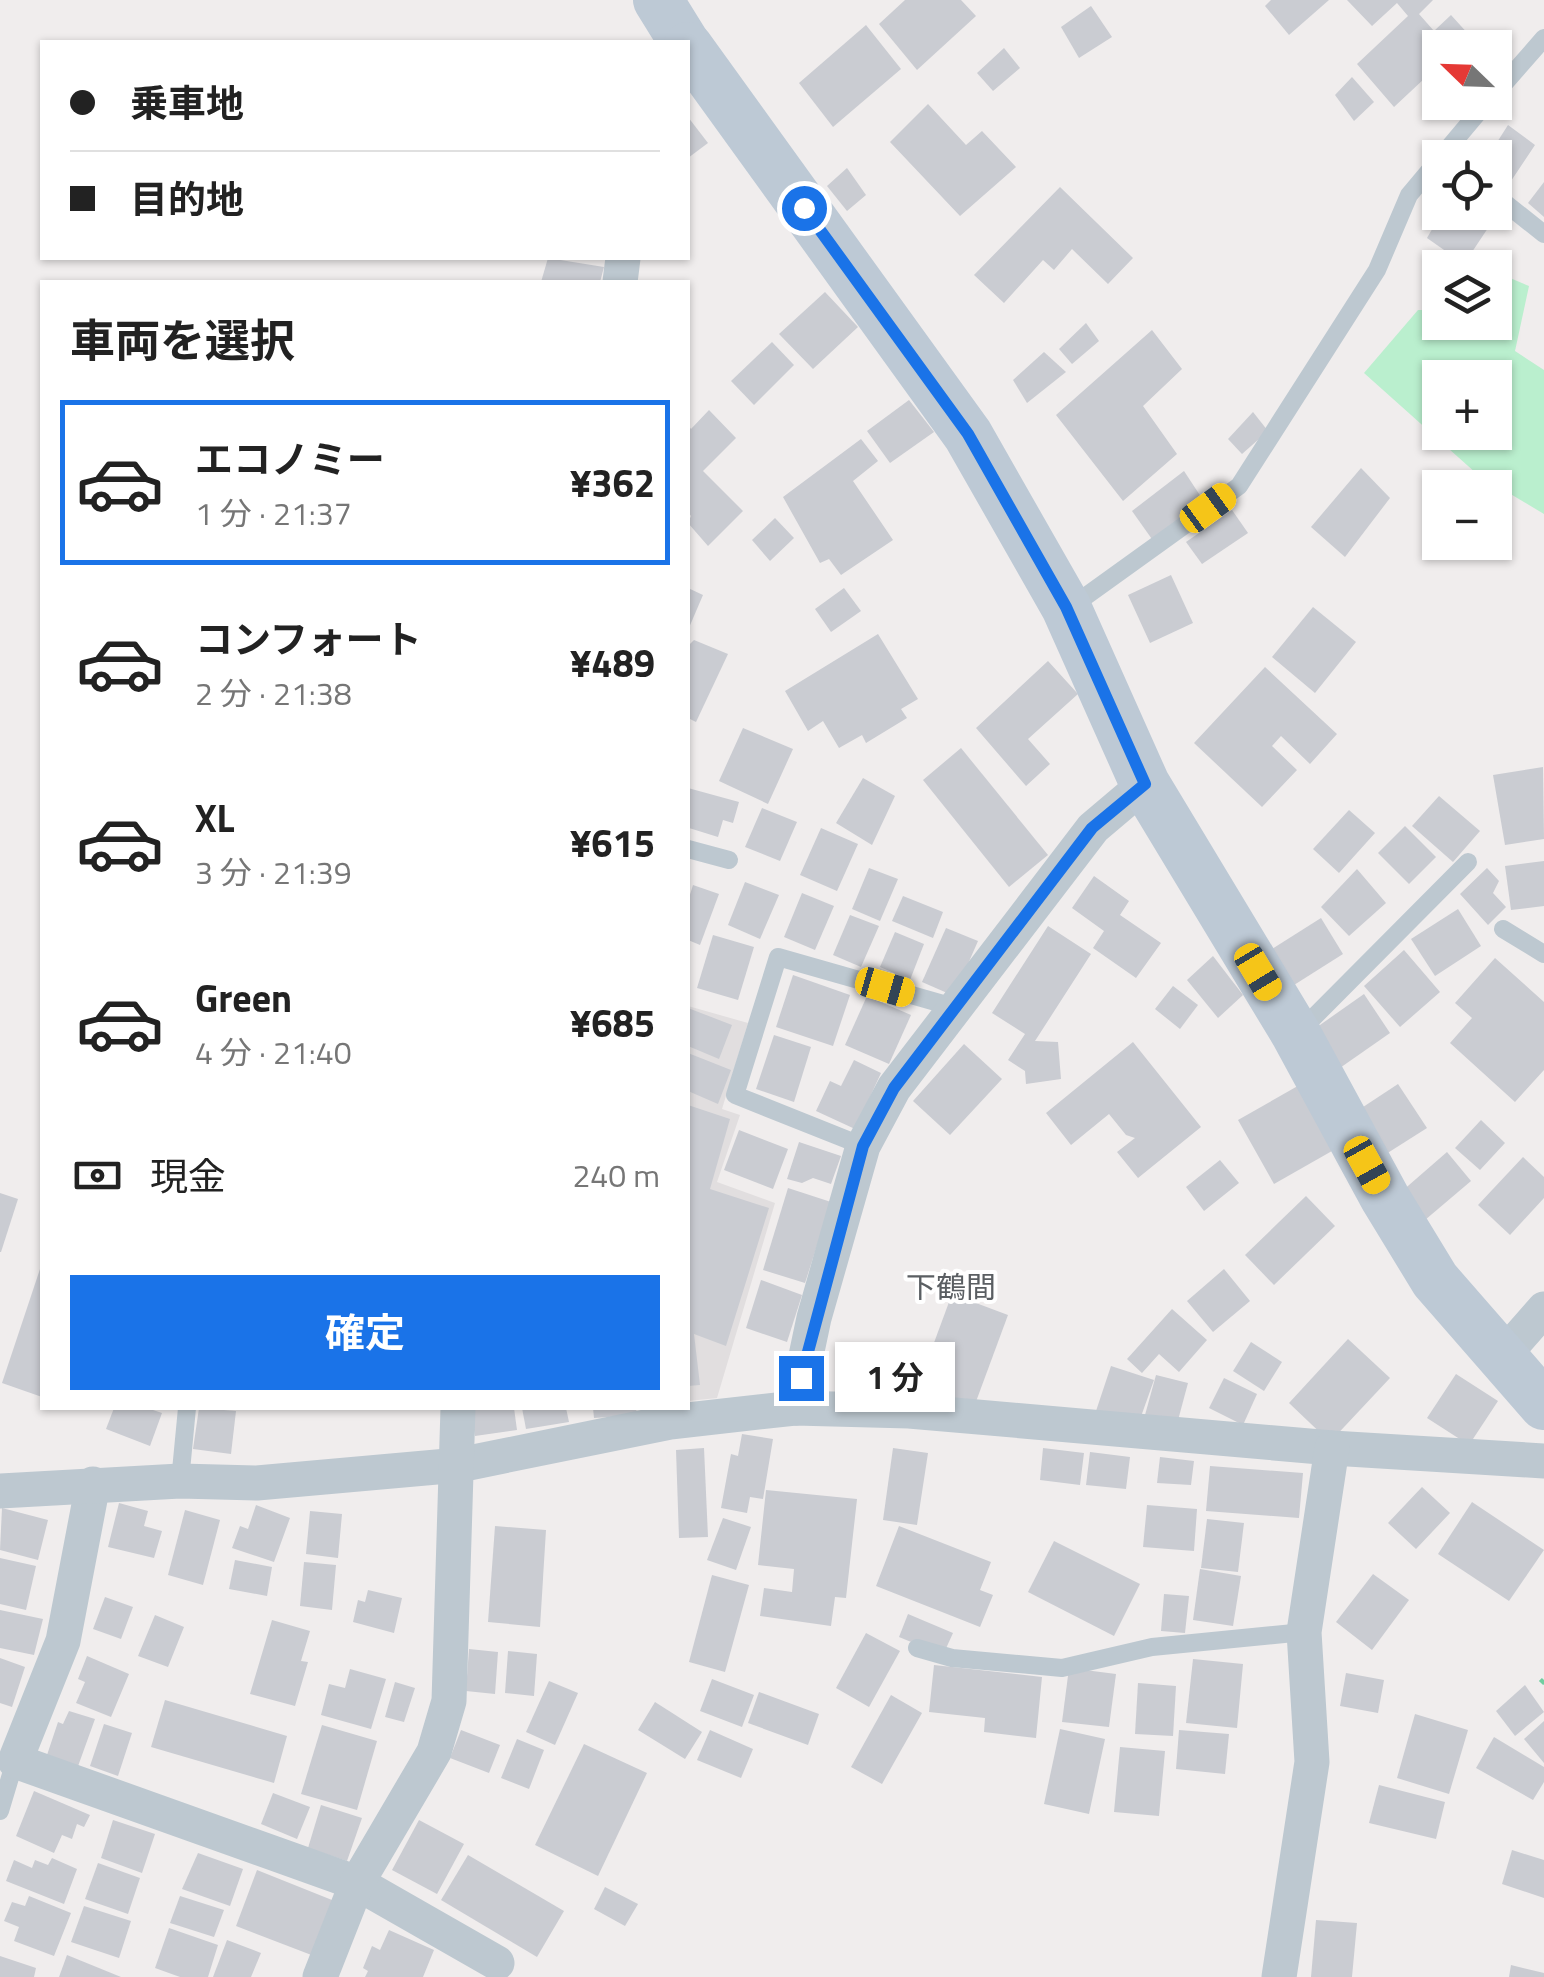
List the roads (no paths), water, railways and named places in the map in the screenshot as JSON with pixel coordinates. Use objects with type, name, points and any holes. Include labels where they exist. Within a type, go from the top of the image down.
[{"type":"street","points":[[690,56],[968,434],[1067,610],[1145,784],[1296,1034],[1435,1280],[1544,1406]]},
{"type":"street","points":[[795,1408],[814,1318],[863,1146],[894,1088],[1092,828],[1145,784]]},
{"type":"street","points":[[1500,1358],[1544,1310]]},
{"type":"street","points":[[0,1491],[180,1481],[257,1484],[459,1465],[670,1422],[795,1408],[909,1410],[1332,1448],[1544,1461]]},
{"type":"street","points":[[320,1977],[357,1883],[434,1752],[449,1701],[458,1410]]},
{"type":"street","points":[[1280,1977],[1312,1762],[1304,1632],[1332,1448]]},
{"type":"street","points":[[93,1484],[63,1641],[15,1762],[357,1883],[497,1962]]},
{"type":"lane","points":[[1512,75],[1544,38]]},
{"type":"lane","points":[[1457,140],[1473,120]]},
{"type":"lane","points":[[1067,610],[1239,486],[1377,270],[1409,195],[1422,181]]},
{"type":"lane","points":[[1512,209],[1544,234]]},
{"type":"lane","points":[[690,850],[729,860]]},
{"type":"lane","points":[[1296,1034],[1468,862]]},
{"type":"lane","points":[[1503,929],[1544,954]]},
{"type":"lane","points":[[863,1146],[736,1095],[778,956],[957,1008]]},
{"type":"lane","points":[[180,1481],[187,1410]]},
{"type":"lane","points":[[917,1648],[952,1658],[1062,1668],[1152,1647],[1304,1632]]},
{"type":"lane","points":[[0,1811],[15,1762]]},
{"type":"district","name":"下鶴間","points":[[951,1287]]}]
